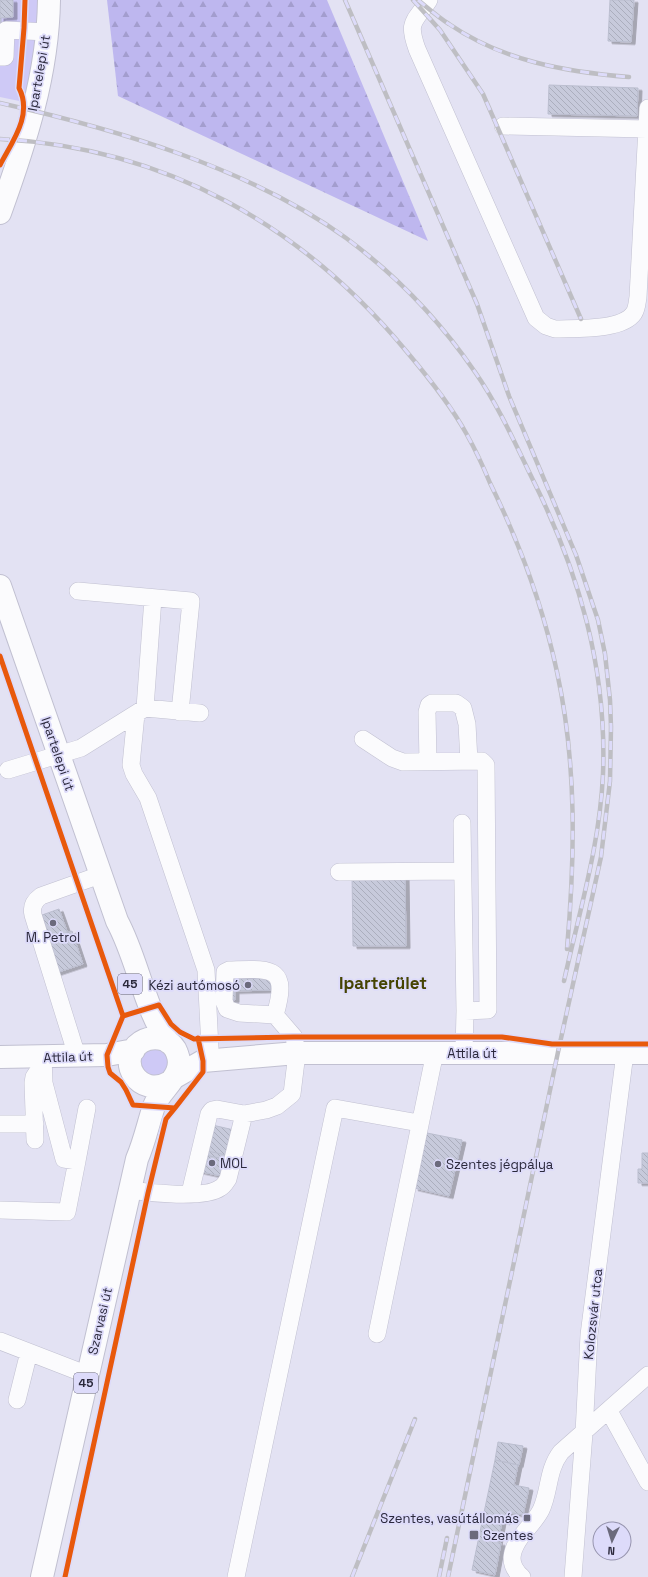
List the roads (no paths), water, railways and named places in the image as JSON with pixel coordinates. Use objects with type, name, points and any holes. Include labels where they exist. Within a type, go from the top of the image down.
[{"type":"main road","name":"Ipartelepi út","points":[[0,213],[26,140],[43,67],[49,0]]},
{"type":"main road","name":"Ipartelepi út","points":[[0,586],[117,921]]},
{"type":"main road","name":"45","points":[[117,921],[125,936],[149,1008],[179,1057],[180,1064],[172,1080],[154,1106],[146,1140],[137,1159]]},
{"type":"main road","name":"45","points":[[117,921],[118,940],[140,1020],[135,1048],[130,1061],[140,1106],[137,1159]]},
{"type":"main road","points":[[135,1048],[148,1039],[155,1038],[170,1043]]},
{"type":"main road","name":"Attila út","points":[[170,1043],[210,1048],[297,1053],[648,1053]]},
{"type":"main road","name":"Attila út","points":[[0,1058],[37,1059],[107,1055],[135,1048]]},
{"type":"main road","name":"Attila út","points":[[172,1080],[203,1061],[297,1053]]},
{"type":"main road","name":"Attila út","points":[[37,1059],[59,1066],[108,1067],[133,1075]]},
{"type":"main road","points":[[133,1075],[145,1085],[151,1087],[164,1086],[172,1080]]},
{"type":"main road","name":"Szarvasi út","points":[[42,1577],[137,1159]]},
{"type":"street","points":[[429,0],[412,27],[415,42],[536,318],[546,326],[556,329],[612,325],[621,322],[634,313],[638,298],[648,108]]},
{"type":"street","points":[[0,57],[5,57],[6,30],[47,32]]},
{"type":"street","points":[[503,126],[647,129]]},
{"type":"street","points":[[78,591],[191,601],[180,712]]},
{"type":"street","points":[[153,598],[141,711],[132,765],[134,774],[148,798],[206,970],[208,1039],[210,1048]]},
{"type":"street","points":[[428,762],[427,712],[429,705],[432,703],[456,703],[463,708],[469,761]]},
{"type":"street","points":[[8,770],[81,748],[141,711],[200,713]]},
{"type":"street","points":[[364,740],[398,761],[482,761],[486,765],[488,1010],[465,1011]]},
{"type":"street","points":[[462,823],[465,1011],[464,1052]]},
{"type":"street","points":[[339,872],[462,871]]},
{"type":"street","points":[[77,1056],[33,916],[32,908],[36,900],[41,896],[100,875]]},
{"type":"street","points":[[190,1193],[209,1114],[212,1110],[217,1109],[244,1114],[266,1110],[288,1098],[293,1088],[297,1053],[294,1037],[275,1015]]},
{"type":"street","points":[[377,1334],[435,1052]]},
{"type":"street","name":"Kolozsvár utca","points":[[573,1577],[584,1433],[589,1334],[625,1053]]},
{"type":"street","points":[[0,1124],[35,1132],[34,1077],[37,1059]]},
{"type":"street","points":[[37,1059],[64,1159],[77,1162]]},
{"type":"street","points":[[0,1210],[67,1212],[87,1108]]},
{"type":"street","points":[[236,1577],[335,1108],[420,1123]]},
{"type":"street","points":[[130,1190],[163,1194],[212,1192],[220,1189],[228,1179],[244,1114]]},
{"type":"street","points":[[0,1341],[88,1375]]},
{"type":"street","points":[[17,1400],[29,1352]]},
{"type":"street","points":[[522,1577],[514,1566],[512,1558],[516,1544],[540,1511],[554,1460],[561,1452],[648,1375]]},
{"type":"street","points":[[609,1411],[648,1482]]},
{"type":"railway","points":[[345,0],[477,304],[509,396],[576,555],[598,620],[605,654],[610,700],[610,781],[601,857],[558,1052],[448,1577]]},
{"type":"railway","points":[[413,0],[440,30],[483,94],[581,319]]},
{"type":"railway","points":[[418,0],[445,21],[470,37],[513,56],[559,68],[629,77]]},
{"type":"railway","points":[[0,103],[89,125],[180,154],[225,171],[268,191],[308,213],[346,238],[400,283],[432,317],[475,372],[499,411],[549,513],[576,585],[587,622],[595,659],[603,735],[601,800],[598,826],[588,878],[564,981]]},
{"type":"railway","points":[[0,139],[61,146],[119,158],[174,177],[226,201],[276,231],[322,266],[366,307],[407,352],[446,401],[460,422],[476,451],[521,552],[538,599],[557,672],[564,707],[571,776],[573,845],[567,949]]},
{"type":"railway","points":[[352,1577],[415,1419]]},
{"type":"railway","points":[[439,1577],[447,1538]]},
{"type":"place","name":"M. Petrol","points":[[53,923]]},
{"type":"place","name":"Kézi autómosó","points":[[248,985]]},
{"type":"place","name":"MOL","points":[[212,1163]]},
{"type":"place","name":"Szentes jégpálya","points":[[438,1164]]},
{"type":"place","name":"Szentes, vasútállomás","points":[[527,1518]]},
{"type":"place","name":"Szentes","points":[[474,1535]]},
{"type":"district","name":"Iparterület","points":[[383,983]]}]
